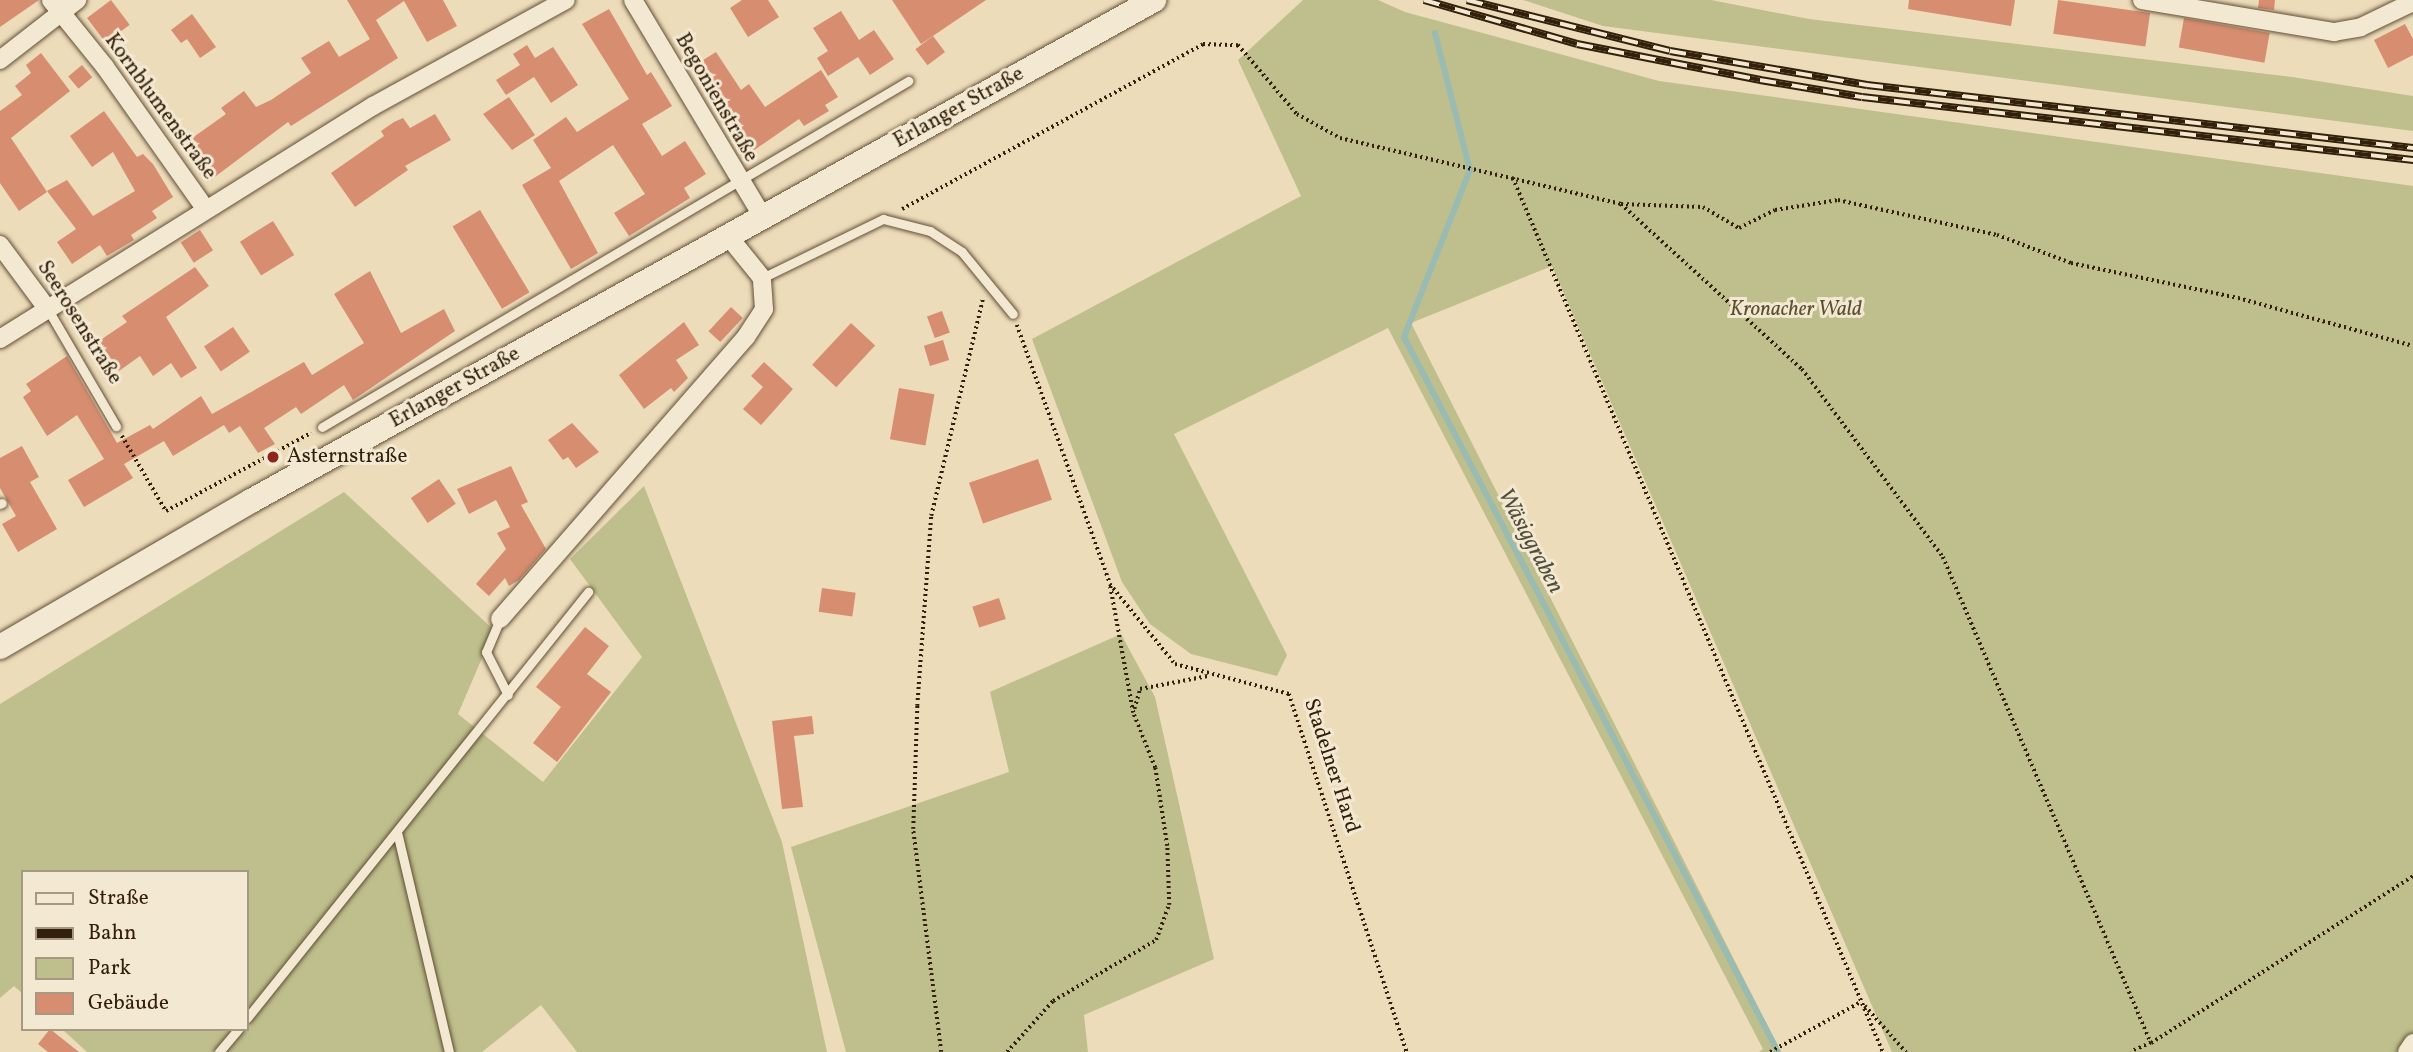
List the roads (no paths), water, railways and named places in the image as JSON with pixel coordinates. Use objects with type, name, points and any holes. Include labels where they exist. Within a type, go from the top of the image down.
[{"type":"main road","name":"Erlanger Straße","points":[[0,647],[262,495],[1154,0]]},
{"type":"street","points":[[0,60],[57,7],[77,0]]},
{"type":"street","points":[[0,339],[46,307],[373,106],[566,0]]},
{"type":"street","name":"Begonienstraße","points":[[633,0],[739,182],[763,217]]},
{"type":"street","points":[[2142,0],[2334,32],[2361,27],[2413,2]]},
{"type":"street","name":"Kornblumenstraße","points":[[57,7],[205,208]]},
{"type":"street","points":[[500,619],[746,337],[765,309],[762,278],[728,236]]},
{"type":"street","name":"Seerosenstraße","points":[[0,245],[46,307]]},
{"type":"street","points":[[2407,1052],[2413,1043]]},
{"type":"lane","name":"Erlanger Straße","points":[[322,427],[908,81]]},
{"type":"lane","points":[[762,278],[883,219],[930,231],[962,252],[1013,314]]},
{"type":"lane","name":"Seerosenstraße","points":[[46,307],[117,426]]},
{"type":"lane","points":[[248,1017],[588,592]]},
{"type":"lane","points":[[500,619],[486,652],[508,695]]},
{"type":"lane","points":[[397,832],[449,1052]]},
{"type":"lane","points":[[219,1052],[236,1031]]},
{"type":"waterway","name":"Wäsiggraben","points":[[1435,33],[1470,170],[1404,337],[1775,1046]]},
{"type":"railway","points":[[1424,0],[1577,44],[1862,97],[2413,160]]},
{"type":"railway","points":[[1467,0],[1670,51],[1867,85],[2413,148]]},
{"type":"place","name":"Asternstraße","points":[[273,457]]},
{"type":"park label","name":"Kronacher Wald","points":[[1796,310]]}]
